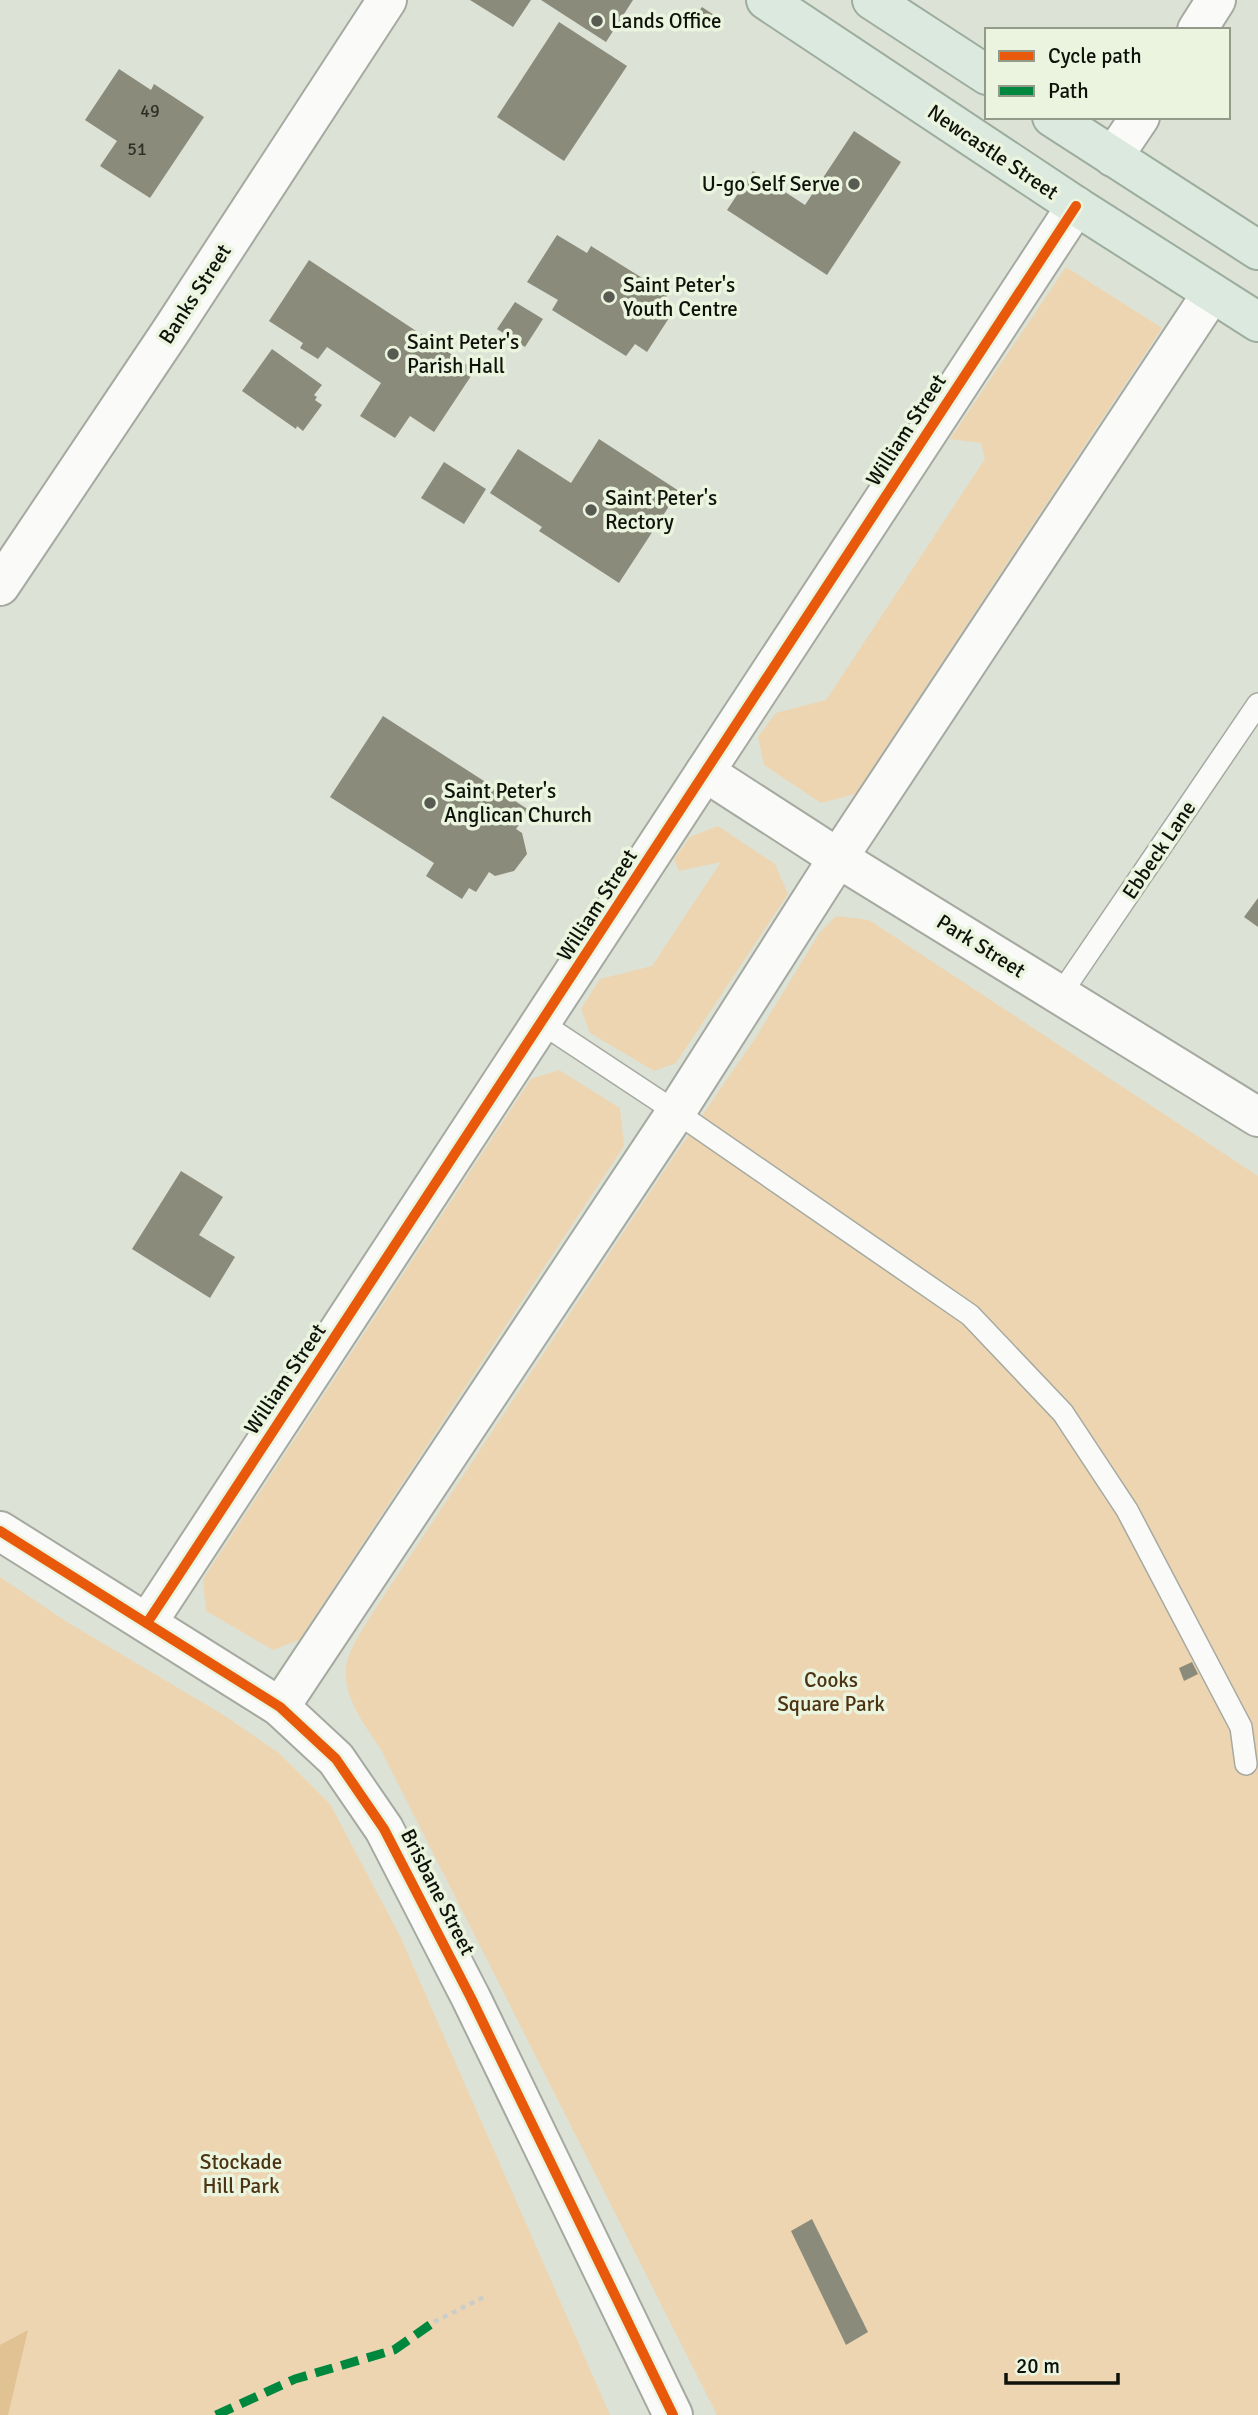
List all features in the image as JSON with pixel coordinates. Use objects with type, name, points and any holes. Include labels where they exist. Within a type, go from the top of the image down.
[{"type":"highway","name":"Newcastle Street","points":[[766,0],[1076,206],[1258,322]]},
{"type":"highway","points":[[872,0],[985,74]]},
{"type":"highway","points":[[1055,119],[1255,242]]},
{"type":"street","name":"Banks Street","points":[[0,586],[164,342],[387,0]]},
{"type":"street","points":[[1198,28],[1216,0]]},
{"type":"street","points":[[1113,157],[1139,119]]},
{"type":"street","name":"William Street","points":[[147,1623],[544,1024],[705,772],[1076,206]]},
{"type":"street","points":[[280,1707],[676,1112],[838,858],[1212,293]]},
{"type":"street","name":"Park Street","points":[[705,772],[838,858],[1258,1117]]},
{"type":"street","name":"Brisbane Street","points":[[0,1531],[280,1707],[336,1759],[384,1829],[471,1998],[673,2415]]},
{"type":"lane","name":"Ebbeck Lane","points":[[1060,995],[1258,705]]},
{"type":"lane","points":[[544,1024],[970,1315],[1063,1413],[1127,1510],[1230,1705],[1241,1727],[1246,1764]]},
{"type":"path","points":[[434,2322],[484,2297]]},
{"type":"green space","points":[[1066,267],[1162,328],[855,794],[821,803],[764,765],[758,737],[776,713],[826,700],[985,459],[981,443],[950,439]]},
{"type":"green space","points":[[718,826],[775,864],[788,894],[676,1063],[654,1071],[590,1033],[581,1009],[600,979],[652,966],[721,862],[679,871],[674,859],[690,837]]},
{"type":"green space","name":"Cooks Square Park","points":[[836,916],[869,920],[1258,1176],[1258,2415],[717,2415],[380,1748],[349,1694],[346,1682],[348,1658],[375,1609],[666,1168],[756,1037],[820,932]]},
{"type":"green space","points":[[559,1070],[620,1108],[624,1146],[299,1640],[273,1650],[206,1611],[203,1579],[531,1079]]},
{"type":"green space","name":"Stockade Hill Park","points":[[0,1577],[67,1622],[222,1714],[279,1753],[330,1804],[400,1936],[610,2415],[0,2415]]},
{"type":"shaded area","points":[[28,2330],[8,2415],[0,2415],[0,2345]]},
{"type":"building","points":[[470,0],[531,0],[513,27]]},
{"type":"building","name":"Lands Office","points":[[541,0],[633,0],[606,42]]},
{"type":"building","points":[[702,7],[717,17],[712,26],[696,16]]},
{"type":"building","points":[[559,22],[627,66],[564,161],[497,117]]},
{"type":"building","points":[[119,69],[151,90],[154,84],[204,117],[150,198],[100,166],[117,141],[85,120]]},
{"type":"building","points":[[854,131],[901,162],[827,275],[727,210],[753,171],[805,205]]},
{"type":"building","name":"Saint Peter's Youth Centre","points":[[557,235],[587,253],[591,246],[668,294],[657,311],[669,318],[647,352],[635,344],[626,356],[552,310],[558,300],[527,282]]},
{"type":"building","name":"Saint Peter's Parish Hall","points":[[309,260],[475,370],[434,432],[410,416],[395,438],[360,416],[381,383],[327,347],[318,359],[300,348],[303,343],[269,321]]},
{"type":"building","points":[[515,302],[543,319],[525,347],[497,329]]},
{"type":"building","points":[[272,349],[322,385],[314,395],[317,397],[315,400],[322,405],[303,431],[297,426],[296,429],[242,391]]},
{"type":"building","name":"Saint Peter's Rectory","points":[[599,439],[679,491],[619,583],[539,531],[542,527],[490,493],[518,449],[571,483]]},
{"type":"building","points":[[444,462],[486,489],[464,524],[421,498]]},
{"type":"building","name":"Saint Peter's Anglican Church","points":[[383,716],[529,810],[516,829],[522,833],[527,854],[514,871],[495,876],[489,872],[476,892],[469,888],[462,899],[426,876],[434,863],[330,797]]},
{"type":"building","points":[[1258,898],[1258,927],[1244,917]]},
{"type":"building","points":[[181,1171],[223,1197],[199,1235],[235,1257],[210,1298],[132,1249]]},
{"type":"building","points":[[1192,1662],[1198,1674],[1184,1681],[1179,1668]]},
{"type":"building","points":[[812,2219],[868,2332],[846,2345],[791,2231]]},
{"type":"marked path","points":[[216,2415],[295,2379],[394,2350],[434,2322]]},
{"type":"cycle path","points":[[147,1623],[1076,206]]},
{"type":"cycle path","points":[[0,1531],[280,1707],[336,1759],[384,1829],[471,1998],[673,2415]]},
{"type":"place","name":"Lands Office","points":[[597,21]]},
{"type":"place","name":"U-go Self Serve","points":[[854,184]]},
{"type":"place","name":"Saint Peter's Youth Centre","points":[[609,297]]},
{"type":"place","name":"Saint Peter's Parish Hall","points":[[393,354]]},
{"type":"place","name":"Saint Peter's Rectory","points":[[591,510]]},
{"type":"place","name":"Saint Peter's Anglican Church","points":[[430,803]]}]
